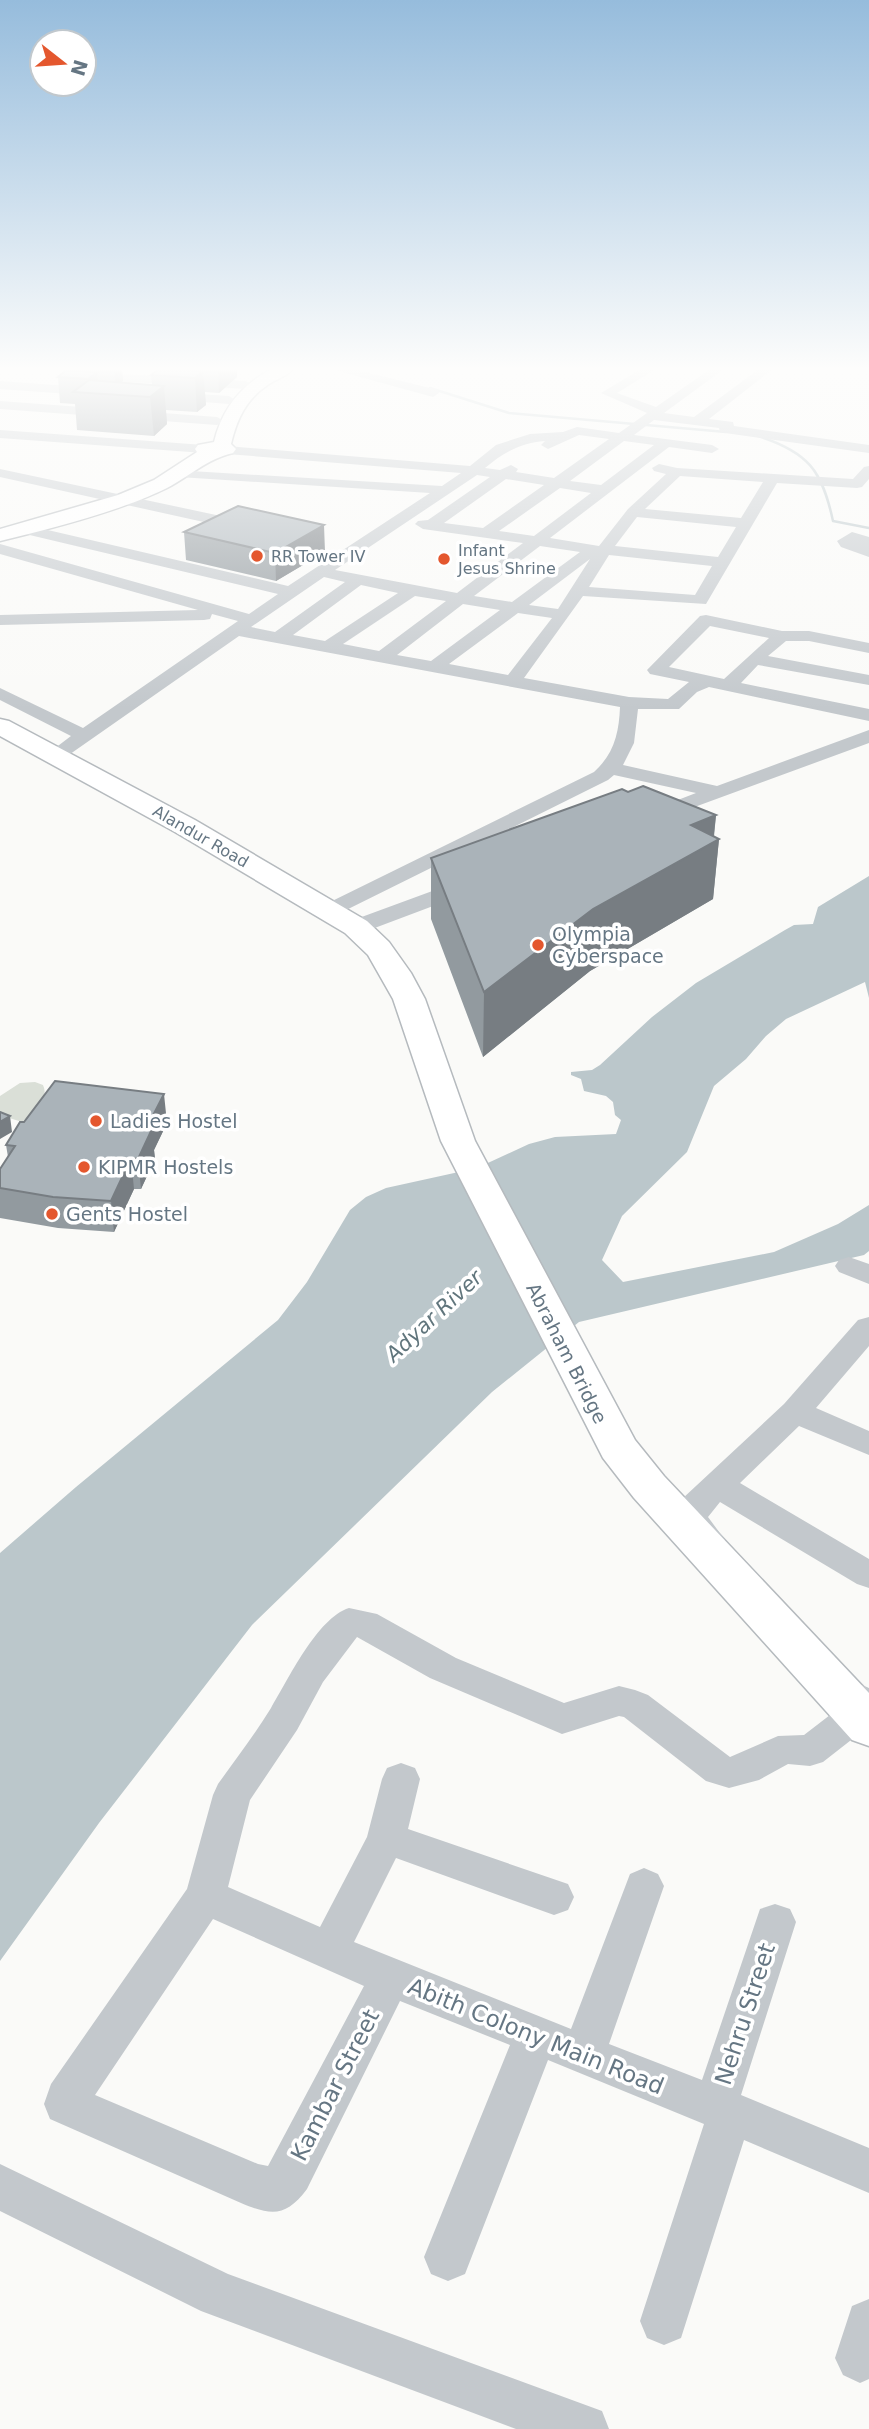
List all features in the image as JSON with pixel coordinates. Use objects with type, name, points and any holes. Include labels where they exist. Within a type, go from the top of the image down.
[{"type":"main road","points":[[0,535],[125,499],[160,482]]},
{"type":"main road","name":"Alandur Road","points":[[0,726],[185,826],[356,927],[370,938],[391,962]]},
{"type":"main road","name":"Abraham Bridge","points":[[391,962],[412,1002],[444,1113],[607,1430],[649,1487],[854,1709]]},
{"type":"street","points":[[45,482],[267,531]]},
{"type":"street","points":[[325,482],[444,490]]},
{"type":"street","points":[[56,755],[241,621],[323,572],[455,482]]},
{"type":"street","points":[[430,525],[492,482]]},
{"type":"street","points":[[553,482],[603,490]]},
{"type":"street","points":[[384,656],[613,482]]},
{"type":"street","points":[[435,666],[599,550],[633,512],[669,482]]},
{"type":"street","points":[[578,591],[700,600],[770,482]]},
{"type":"street","points":[[823,482],[863,485]]},
{"type":"street","points":[[485,533],[557,483]]},
{"type":"street","points":[[633,512],[746,523]]},
{"type":"street","points":[[397,520],[599,550],[723,562]]},
{"type":"street","points":[[22,529],[291,592]]},
{"type":"street","points":[[869,542],[845,535],[846,544],[869,552]]},
{"type":"street","points":[[331,546],[354,551]]},
{"type":"street","points":[[0,549],[241,621],[279,637],[629,703],[672,705],[691,688],[707,681]]},
{"type":"street","points":[[513,680],[563,615],[599,550]]},
{"type":"street","points":[[323,572],[412,591],[563,615]]},
{"type":"street","points":[[279,637],[358,580]]},
{"type":"street","points":[[329,646],[412,591]]},
{"type":"street","points":[[0,620],[48,617],[241,621]]},
{"type":"street","points":[[869,648],[809,636],[782,636],[706,620],[656,670],[869,715]]},
{"type":"street","points":[[727,687],[754,659],[782,636]]},
{"type":"street","points":[[754,659],[869,680]]},
{"type":"street","points":[[0,692],[85,736]]},
{"type":"street","points":[[330,912],[610,768],[627,738],[629,703]]},
{"type":"street","points":[[632,824],[869,736]]},
{"type":"street","points":[[610,768],[718,792]]},
{"type":"street","points":[[535,808],[559,816]]},
{"type":"street","points":[[356,927],[490,877]]},
{"type":"street","points":[[205,1896],[232,1795],[284,1719],[310,1672],[349,1622],[364,1624],[443,1668],[562,1719],[619,1701],[635,1705],[728,1774],[738,1773],[787,1749],[810,1751],[854,1709],[861,1710],[862,1699],[847,1680],[705,1537],[690,1518],[694,1507],[795,1412],[862,1343]]},
{"type":"street","points":[[795,1412],[868,1442]]},
{"type":"street","points":[[717,1485],[869,1575]]},
{"type":"street","points":[[330,1949],[386,1838],[401,1779]]},
{"type":"street","points":[[386,1838],[554,1897]]},
{"type":"street","points":[[583,2056],[644,1886]]},
{"type":"street","name":"Abith Colony Main Road","points":[[205,1896],[330,1949],[390,1978],[723,2109],[869,2171]]},
{"type":"street","name":"Kambar Street","points":[[205,1896],[66,2104],[257,2187],[267,2191],[278,2190],[291,2173],[390,1978]]},
{"type":"street","name":"Nehru Street","points":[[664,2321],[775,1922]]},
{"type":"street","points":[[448,2257],[535,2037]]},
{"type":"street","points":[[0,2187],[218,2294],[584,2429]]},
{"type":"shaded area","points":[[35,1082],[43,1085],[45,1091],[43,1101],[36,1110],[22,1122],[0,1115],[0,1096],[20,1083]]},
{"type":"water","name":"Adyar River","points":[[869,876],[869,998],[865,982],[786,1019],[714,1086],[687,1152],[622,1216],[602,1260],[623,1282],[774,1252],[838,1224],[869,1205],[869,1251],[864,1255],[579,1322],[492,1392],[252,1625],[99,1823],[0,1961],[0,1553],[278,1320],[307,1282],[350,1210],[366,1197],[386,1188],[477,1168],[529,1144],[555,1137],[616,1134],[621,1120],[615,1115],[613,1102],[606,1096],[584,1091],[581,1079],[571,1075],[571,1072],[592,1070],[600,1065],[652,1017],[696,983],[794,925],[813,924],[818,907]]},
{"type":"building","points":[[238,506],[324,525],[275,553],[184,532]]},
{"type":"building","points":[[643,786],[716,815],[691,825],[719,839],[593,909],[484,992],[431,858],[622,789],[628,792]]},
{"type":"building","points":[[55,1081],[164,1094],[146,1129],[152,1129],[138,1159],[131,1158],[111,1201],[53,1197],[0,1188],[0,1169],[15,1146],[6,1145],[20,1122],[24,1122]]},
{"type":"building","points":[[0,1112],[10,1116],[0,1122]]},
{"type":"waterway","points":[[821,482],[833,521],[869,528]]},
{"type":"place","name":"RR Tower IV","points":[[257,556]]},
{"type":"place","name":"Infant Jesus Shrine","points":[[444,559]]},
{"type":"place","name":"Olympia Cyberspace","points":[[538,945]]},
{"type":"place","name":"Ladies Hostel","points":[[96,1121]]},
{"type":"place","name":"KIPMR Hostels","points":[[84,1167]]},
{"type":"place","name":"Gents Hostel","points":[[52,1214]]}]
